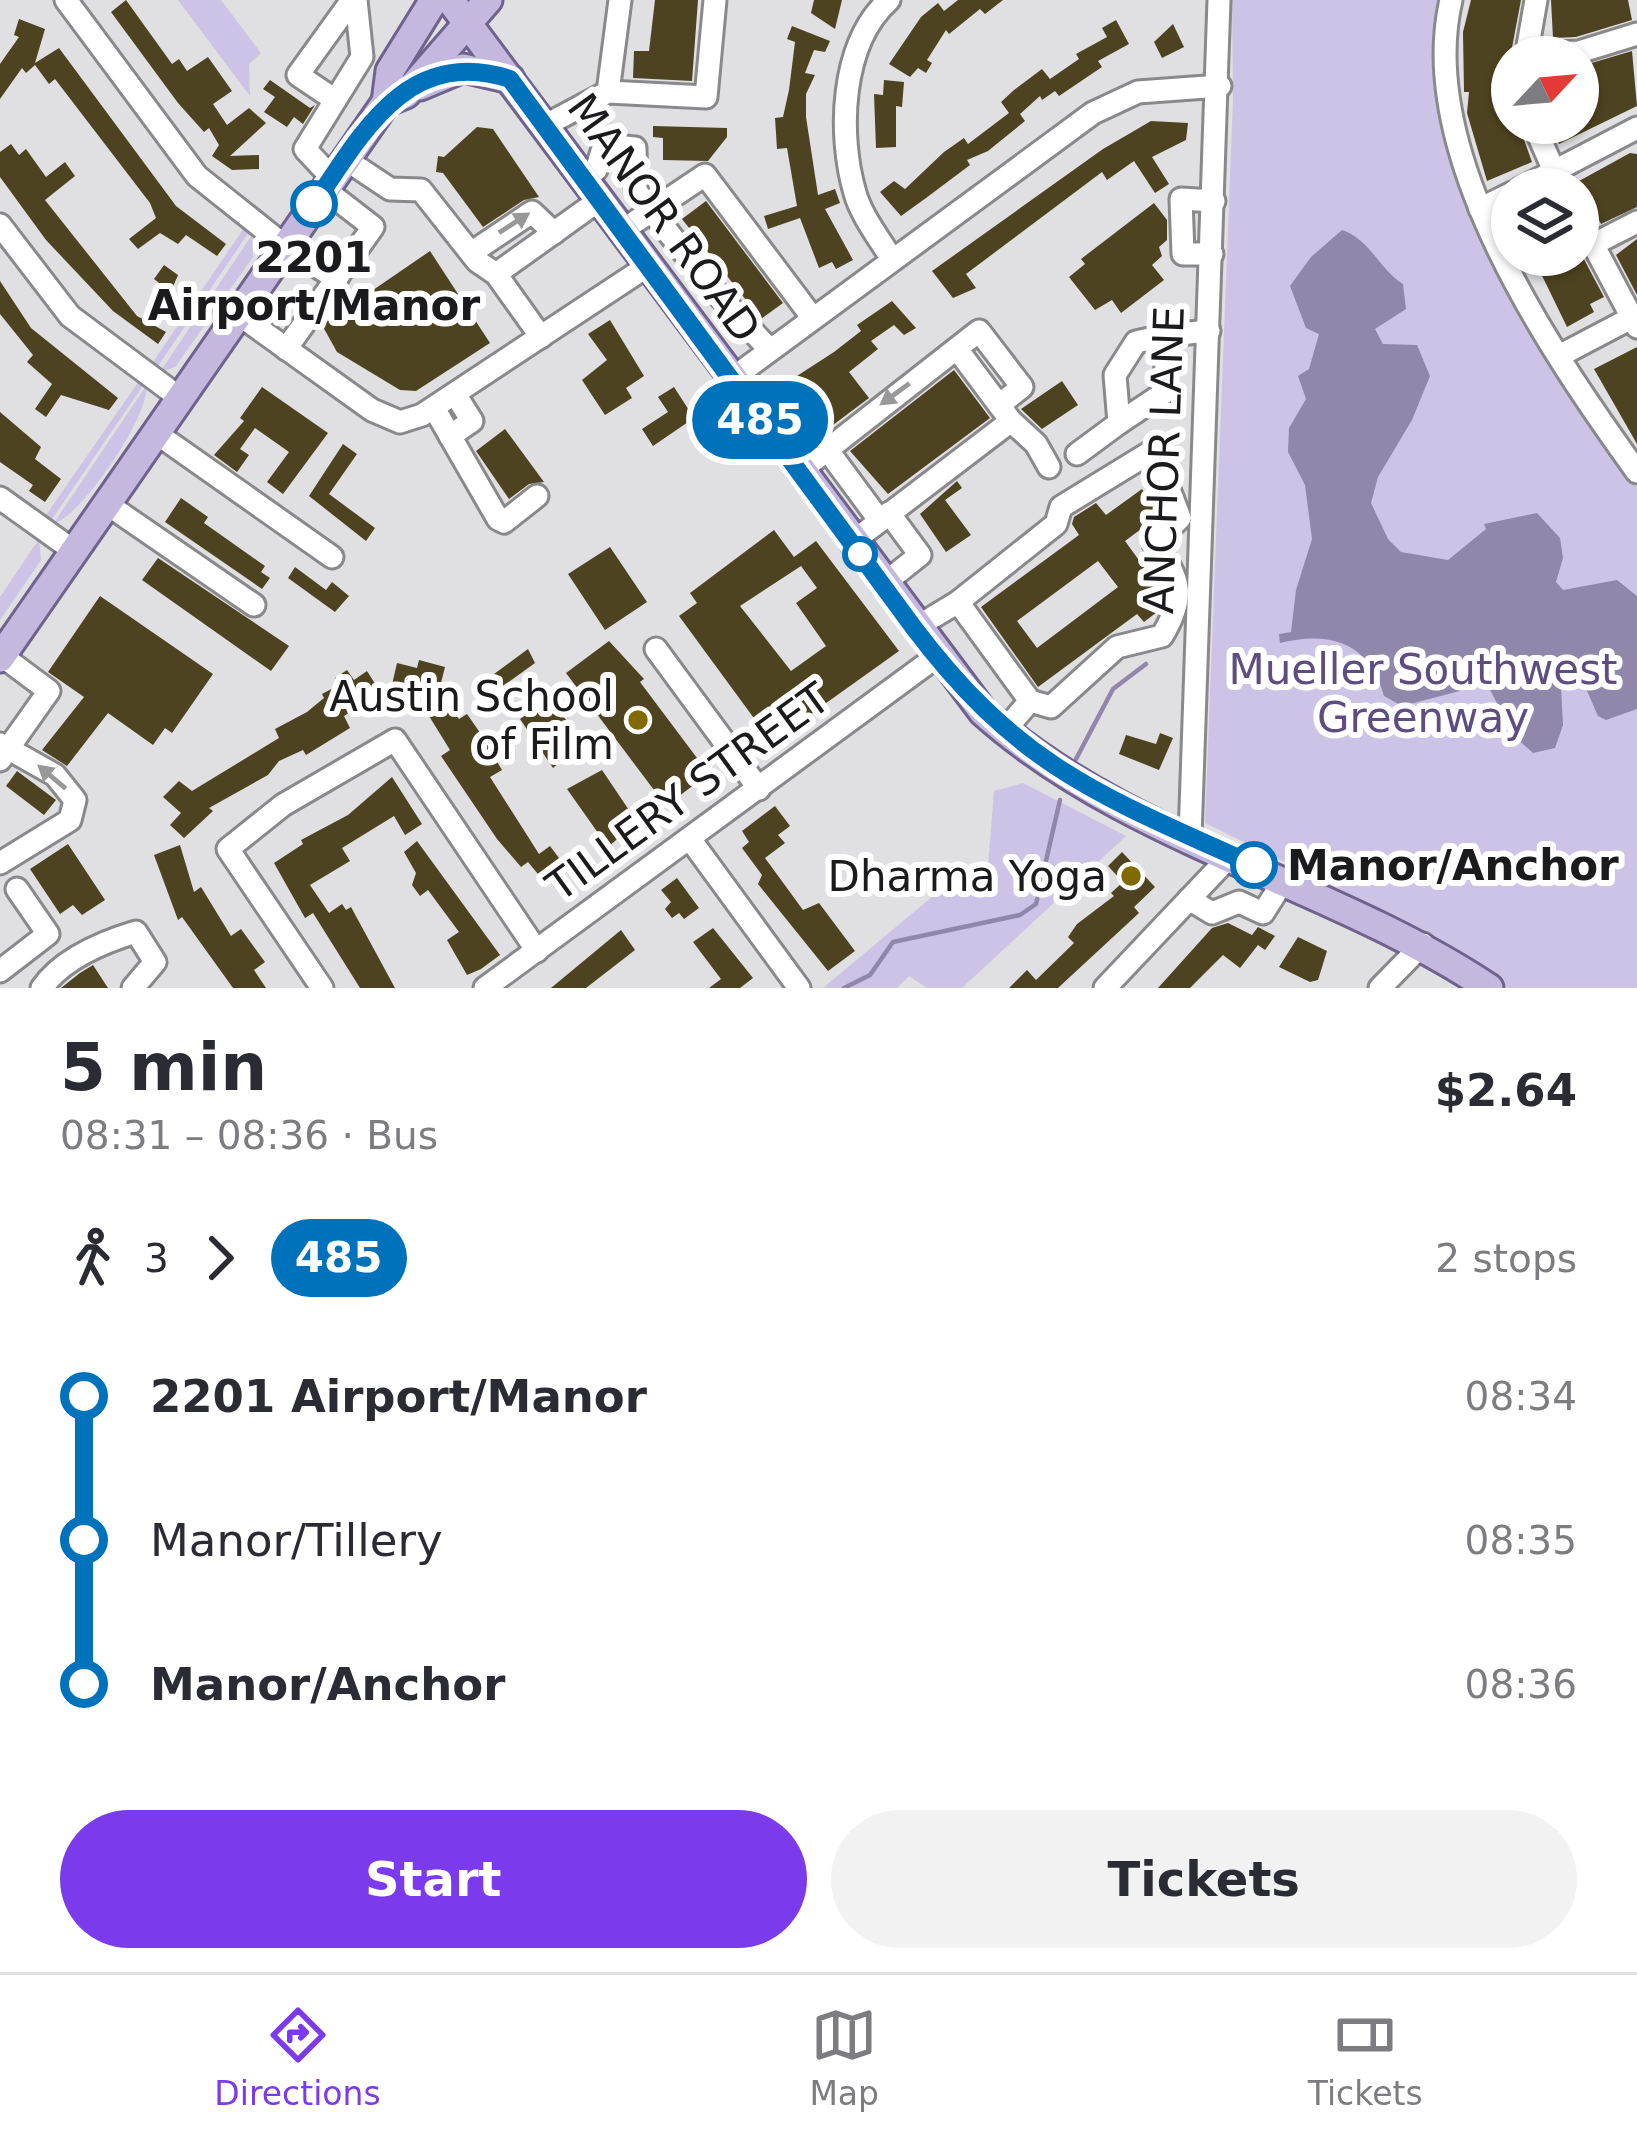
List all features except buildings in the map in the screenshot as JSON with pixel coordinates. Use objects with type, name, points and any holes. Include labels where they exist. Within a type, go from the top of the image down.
[{"type":"main road","points":[[389,104],[390,71],[442,0]]},
{"type":"main road","name":"MANOR ROAD","points":[[442,0],[472,12],[510,79],[620,232],[936,657],[1004,731],[1067,778],[1423,944],[1490,988]]},
{"type":"main road","points":[[1,657],[334,175],[389,104],[488,0]]},
{"type":"main road","points":[[389,104],[463,68],[510,79]]},
{"type":"street","points":[[66,0],[196,176],[285,246],[337,278]]},
{"type":"street","points":[[286,349],[373,227],[334,175],[305,149],[362,57],[354,0]]},
{"type":"street","points":[[354,0],[298,75],[339,94],[389,104]]},
{"type":"street","points":[[608,92],[620,0]]},
{"type":"street","points":[[544,126],[608,92],[706,97],[715,0]]},
{"type":"street","name":"ANCHOR LANE","points":[[1190,837],[1220,0]]},
{"type":"street","points":[[1451,0],[1444,53],[1448,109],[1461,163],[1480,209],[1559,356],[1637,472]]},
{"type":"street","points":[[1529,36],[1535,0]]},
{"type":"street","points":[[884,1],[854,58],[843,129],[856,196],[891,258]]},
{"type":"street","points":[[1599,46],[1637,34]]},
{"type":"street","points":[[730,380],[891,258],[1116,100],[1163,88],[1220,86]]},
{"type":"street","points":[[1576,168],[1637,128]]},
{"type":"street","points":[[496,274],[554,233],[590,190],[604,145],[634,148],[636,191],[711,287],[770,350]]},
{"type":"street","points":[[334,175],[390,189],[421,190],[471,253],[496,274],[541,337]]},
{"type":"street","points":[[620,232],[705,175],[812,317]]},
{"type":"street","points":[[1211,254],[1183,254],[1181,200],[1214,201]]},
{"type":"street","points":[[1480,209],[1491,204]]},
{"type":"street","points":[[471,253],[527,213],[537,212],[554,233]]},
{"type":"street","points":[[1599,242],[1637,223]]},
{"type":"street","points":[[0,225],[70,316],[180,398]]},
{"type":"street","points":[[1559,356],[1635,320],[1599,253]]},
{"type":"street","points":[[238,314],[386,418],[410,421],[646,267]]},
{"type":"street","points":[[680,311],[711,287]]},
{"type":"street","points":[[1119,423],[1115,375],[1136,342],[1208,331]]},
{"type":"street","points":[[799,472],[980,332],[1022,387],[1005,413],[851,543]]},
{"type":"street","points":[[1077,454],[1164,393],[1168,335]]},
{"type":"street","points":[[450,436],[472,421],[454,394]]},
{"type":"street","points":[[434,408],[498,519],[503,522],[537,496]]},
{"type":"street","points":[[1005,413],[1036,444],[1049,467]]},
{"type":"street","points":[[156,433],[332,557]]},
{"type":"street","points":[[826,448],[920,555],[882,585]]},
{"type":"street","points":[[914,628],[958,602],[1056,524],[1061,507],[1154,450],[1180,518],[1154,544],[1178,573],[1179,607],[1162,636],[1117,647],[1051,707],[1030,701],[958,602]]},
{"type":"street","points":[[0,498],[74,550]]},
{"type":"street","points":[[107,504],[254,605]]},
{"type":"street","points":[[656,649],[759,789]]},
{"type":"street","points":[[0,863],[70,820],[75,800],[55,775],[3,751],[49,691],[1,657]]},
{"type":"street","name":"TILLERY STREET","points":[[485,988],[936,657]]},
{"type":"street","points":[[1004,731],[1030,701]]},
{"type":"street","points":[[322,988],[228,849],[283,805],[395,740],[537,951]]},
{"type":"street","points":[[690,839],[799,988]]},
{"type":"street","points":[[1105,988],[1232,855]]},
{"type":"street","points":[[1189,899],[1212,914],[1239,902],[1263,914],[1284,880]]},
{"type":"street","points":[[0,971],[48,934],[17,889]]},
{"type":"street","points":[[46,988],[52,975],[107,940],[136,932],[155,962],[129,988]]},
{"type":"street","points":[[1380,988],[1423,944]]},
{"type":"green space","points":[[178,0],[221,0],[261,53],[249,64],[250,96]]},
{"type":"green space","name":"Mueller Southwest Greenway","points":[[1232,0],[1441,0],[1435,83],[1453,170],[1491,244],[1491,276],[1507,276],[1573,404],[1637,488],[1637,988],[1508,988],[1401,919],[1205,823],[1233,100]]},
{"type":"green space","points":[[244,228],[249,232],[156,369],[151,365]]},
{"type":"green space","points":[[252,235],[253,257],[175,367],[160,372]]},
{"type":"green space","points":[[139,381],[144,384],[50,522],[44,518]]},
{"type":"green space","points":[[146,386],[137,419],[112,463],[80,503],[54,523]]},
{"type":"green space","points":[[39,539],[41,560],[0,620],[0,597]]},
{"type":"green space","points":[[1023,783],[1126,836],[962,988],[927,988],[909,976],[897,988],[823,988],[945,886],[988,866],[994,791]]},
{"type":"shaded area","points":[[1342,230],[1360,240],[1403,284],[1406,309],[1375,329],[1383,344],[1417,345],[1430,376],[1412,420],[1378,477],[1371,503],[1388,539],[1401,552],[1448,560],[1486,529],[1484,524],[1537,513],[1560,538],[1563,558],[1556,582],[1563,590],[1617,580],[1637,596],[1637,709],[1606,720],[1598,716],[1580,675],[1561,688],[1563,725],[1555,748],[1533,753],[1514,736],[1487,684],[1402,706],[1384,696],[1368,663],[1345,645],[1315,639],[1280,643],[1279,634],[1291,632],[1296,590],[1312,539],[1305,485],[1288,452],[1289,428],[1306,399],[1298,376],[1309,369],[1319,334],[1306,328],[1290,286],[1311,257]]},
{"type":"waterway","points":[[1076,759],[1113,689],[1146,664]]},
{"type":"waterway","points":[[844,988],[870,975],[893,942],[1020,915],[1036,904],[1060,800]]},
{"type":"bus line","name":"485","points":[[314,204],[386,102],[446,71],[482,70],[510,79],[914,628],[983,712],[1067,778],[1254,865]]},
{"type":"place","name":"2201 Airport/Manor","points":[[314,204]]},
{"type":"place","name":"Austin School of Film","points":[[638,720]]},
{"type":"place","name":"Manor/Anchor","points":[[1254,865]]},
{"type":"place","name":"Dharma Yoga","points":[[1131,876]]}]
